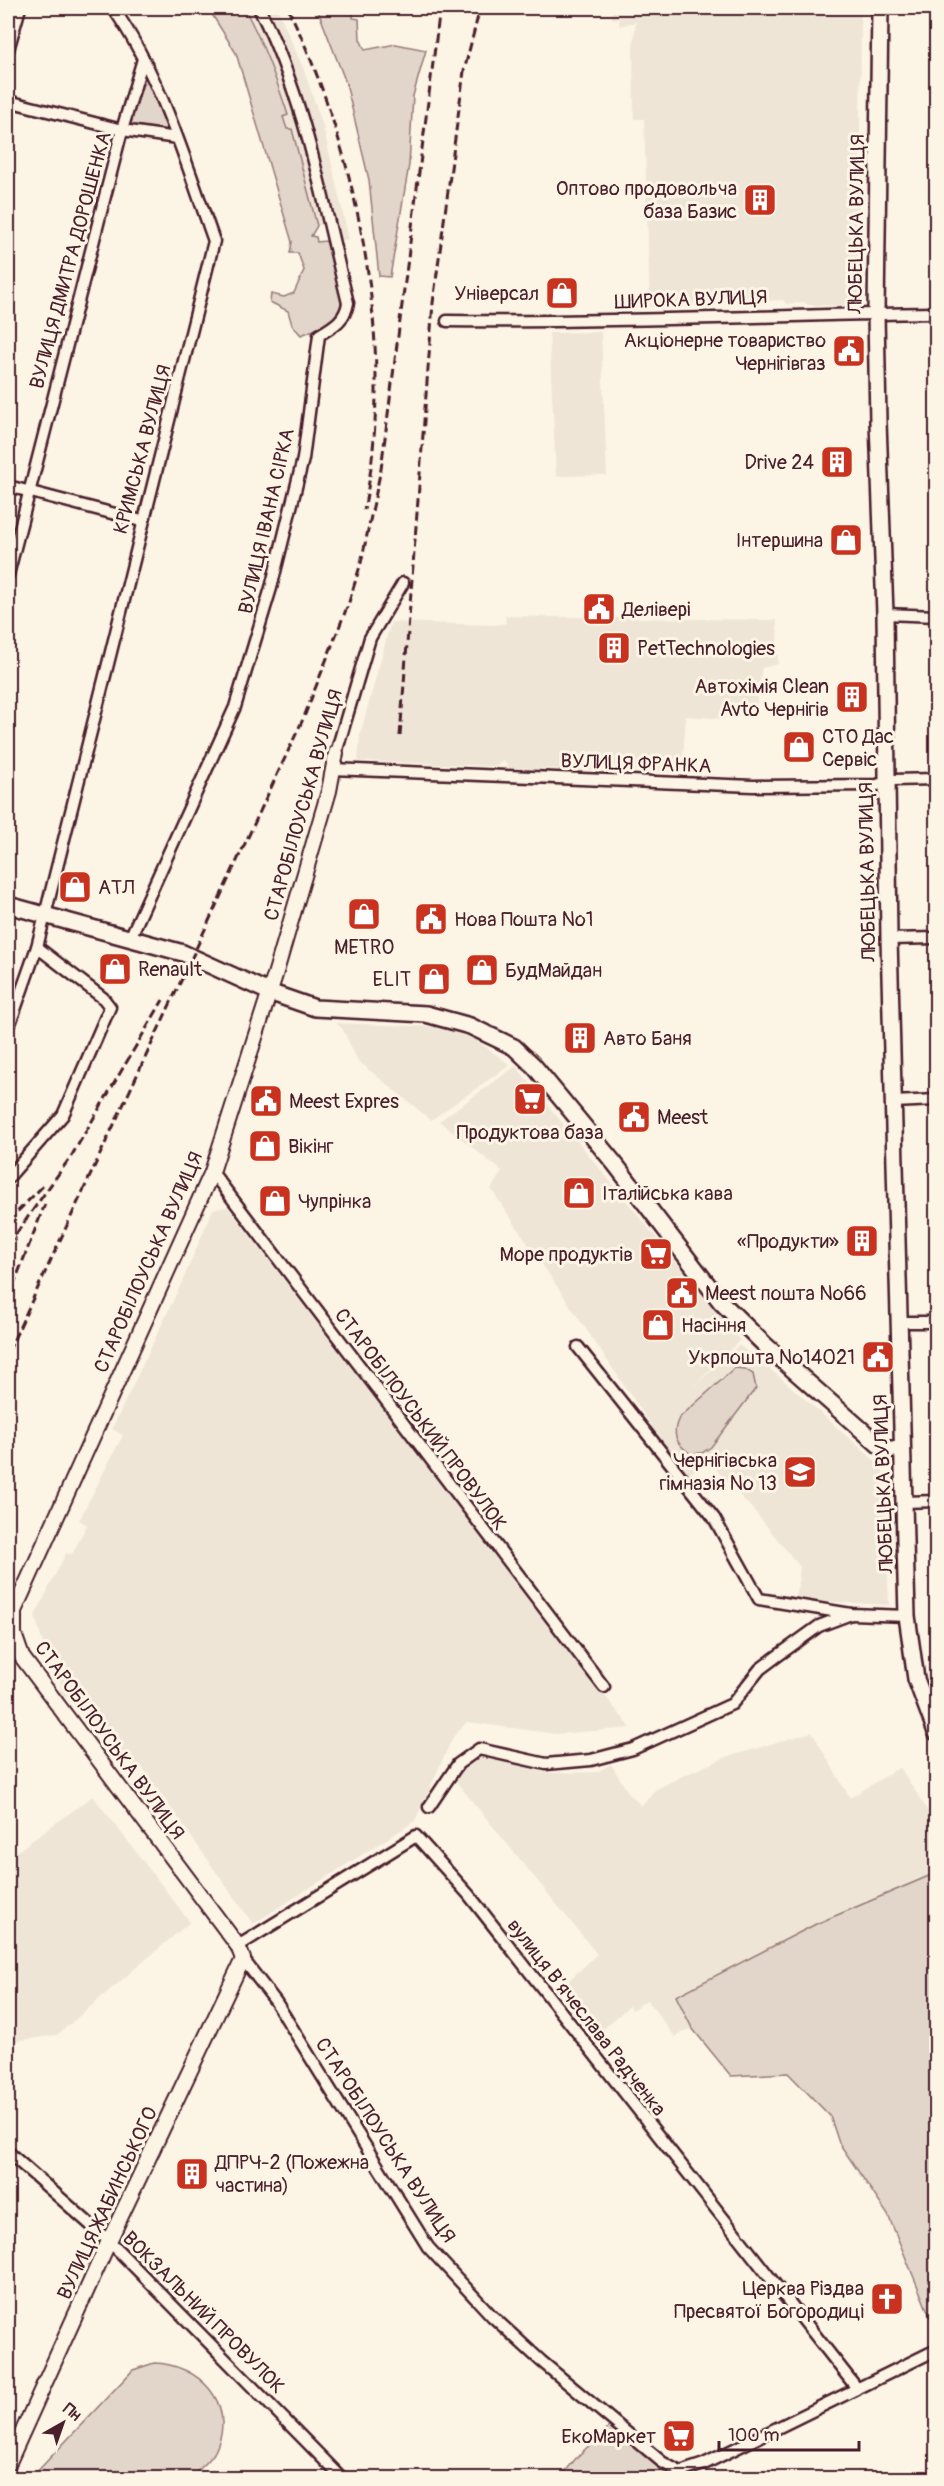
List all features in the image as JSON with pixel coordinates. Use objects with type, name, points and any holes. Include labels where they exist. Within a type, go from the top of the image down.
[{"type":"main road","name":"ЛЮБЕЦЬКА ВУЛИЦЯ","points":[[880,8],[876,313],[885,614],[889,939],[907,1616],[916,1679],[936,1732]]},
{"type":"main road","points":[[8,905],[194,958],[269,992],[315,1008],[403,1012],[438,1017],[470,1026],[514,1047],[534,1066],[578,1119],[721,1302],[742,1324],[879,1445],[885,1449],[902,1449]]},
{"type":"street","points":[[8,50],[20,8]]},
{"type":"street","name":"КРИМСЬКА ВУЛИЦЯ","points":[[8,1025],[37,947],[142,520],[214,241],[177,138],[143,59],[113,8]]},
{"type":"street","name":"ВУЛИЦЯ ІВАНА СІРКА","points":[[130,938],[235,707],[270,588],[303,459],[319,335],[338,324],[346,314],[348,303],[303,116],[281,51],[259,8]]},
{"type":"street","name":"ВУЛИЦЯ ДМИТРА ДОРОШЕНКА","points":[[8,575],[122,130],[143,59]]},
{"type":"street","points":[[8,101],[122,130],[177,138]]},
{"type":"street","name":"ШИРОКА ВУЛИЦЯ","points":[[447,321],[569,322],[936,313]]},
{"type":"street","points":[[8,486],[142,520]]},
{"type":"street","name":"СТАРОБІЛОУСЬКА ВУЛИЦЯ","points":[[403,583],[370,638],[336,753],[329,791],[212,1172],[14,1611],[14,1635],[22,1657],[39,1683],[276,2002],[428,2247],[492,2316],[541,2361],[662,2462],[682,2475]]},
{"type":"street","points":[[885,614],[936,616]]},
{"type":"street","name":"ВУЛИЦЯ ФРАНКА","points":[[332,769],[753,786],[886,784],[893,780],[936,779]]},
{"type":"street","points":[[889,939],[936,938]]},
{"type":"street","points":[[8,1178],[63,1115],[110,1007],[104,998],[37,947]]},
{"type":"street","points":[[894,1102],[936,1100]]},
{"type":"street","name":"СТАРОБІЛОУСЬКИЙ ПРОВУЛОК","points":[[212,1172],[604,1687]]},
{"type":"street","points":[[900,1322],[936,1322]]},
{"type":"street","points":[[578,1347],[714,1518],[759,1599],[851,1614],[907,1616]]},
{"type":"street","points":[[904,1502],[936,1501]]},
{"type":"street","points":[[429,1808],[458,1764],[479,1749],[546,1764],[591,1760],[633,1749],[732,1704],[760,1669],[819,1626],[851,1614]]},
{"type":"street","name":"вулиця Вʼячеслава Радченка","points":[[241,1953],[416,1836],[476,1904],[856,2387]]},
{"type":"street","name":"ВУЛИЦЯ ЖАБИНСЬКОГО","points":[[8,2464],[241,1953]]},
{"type":"street","name":"ВОКЗАЛЬНИЙ ПРОВУЛОК","points":[[8,2152],[109,2241],[342,2478]]},
{"type":"street","points":[[682,2475],[856,2387],[936,2350]]},
{"type":"shaded area","points":[[208,8],[244,8],[251,21],[269,60],[288,115],[283,117],[287,129],[292,129],[317,226],[311,236],[316,237],[317,242],[326,241],[336,259],[342,292],[340,310],[330,322],[301,335],[292,325],[288,311],[270,302],[271,294],[284,297],[294,293],[304,270],[298,253],[290,253],[292,242],[236,53]]},
{"type":"shaded area","points":[[244,8],[256,8],[299,113],[326,224],[317,226],[292,129],[288,129],[283,117],[288,116]]},
{"type":"shaded area","points":[[264,8],[277,8],[304,70],[323,126],[349,239],[339,241],[333,208],[312,129],[294,74]]},
{"type":"shaded area","points":[[317,8],[354,8],[353,18],[359,19],[360,39],[365,50],[396,44],[426,50],[413,96],[409,165],[390,277],[379,276],[369,180],[346,83]]},
{"type":"shaded area","points":[[612,8],[861,8],[859,296],[849,306],[809,305],[803,302],[786,304],[783,300],[650,307],[644,119],[634,119],[633,47],[636,22],[619,26],[619,19],[612,19]]},
{"type":"shaded area","points":[[143,75],[149,80],[171,133],[127,135]]},
{"type":"shaded area","points":[[601,332],[607,475],[556,476],[549,333]]},
{"type":"shaded area","points":[[505,616],[777,620],[778,664],[762,668],[755,715],[726,714],[725,719],[686,716],[682,772],[509,768],[503,760],[497,766],[358,761],[360,735],[391,622],[494,625],[506,623]]},
{"type":"shaded area","points":[[336,1023],[438,1027],[475,1039],[510,1065],[431,1120],[358,1061],[342,1028]]},
{"type":"shaded area","points":[[516,1066],[740,1340],[693,1387],[739,1345],[780,1377],[883,1468],[889,1605],[796,1600],[800,1567],[756,1513],[708,1461],[688,1475],[650,1427],[651,1425],[491,1189],[502,1171],[439,1121]]},
{"type":"shaded area","points":[[228,1207],[566,1648],[631,1728],[556,1734],[467,1722],[453,1737],[415,1821],[253,1924],[142,1767],[131,1764],[83,1698],[60,1696],[61,1666],[51,1659],[51,1651],[43,1644],[35,1616],[66,1553],[72,1554],[87,1525],[79,1520],[123,1435],[112,1429],[182,1282],[213,1209]]},
{"type":"shaded area","points":[[735,1368],[745,1369],[753,1374],[756,1388],[711,1447],[702,1453],[691,1454],[676,1438],[675,1429],[679,1418]]},
{"type":"shaded area","points":[[812,1732],[850,1798],[900,1767],[936,1824],[936,1873],[816,1924],[677,1996],[692,2028],[675,2037],[647,2000],[632,2010],[629,2006],[599,2033],[561,1988],[597,1954],[455,1780],[464,1769],[483,1755],[545,1773],[597,1772],[611,1764],[628,1792],[641,1806],[655,1790],[682,1776],[724,1758]]},
{"type":"shaded area","points":[[93,1796],[190,1922],[57,2035],[9,2042],[8,1858]]},
{"type":"shaded area","points":[[936,1873],[936,2331],[888,2215],[839,2143],[830,2116],[788,2073],[731,2076],[692,2028],[676,1996],[816,1924]]},
{"type":"shaded area","points":[[154,2363],[185,2370],[209,2388],[217,2401],[222,2431],[215,2451],[201,2468],[190,2478],[31,2478],[133,2370]]},
{"type":"shaded area","points":[[611,2425],[669,2478],[560,2478],[577,2457]]},
{"type":"railway","points":[[288,8],[313,65],[334,126],[352,189],[365,253],[373,319],[376,384],[373,448],[364,510]]},
{"type":"railway","points":[[8,1352],[304,717],[349,602],[361,563],[381,469],[440,8]]},
{"type":"railway","points":[[400,736],[433,303],[464,71],[480,8]]},
{"type":"railway","points":[[8,1245],[72,1155],[163,1000]]},
{"type":"railway","points":[[8,1221],[46,1183]]},
{"type":"railway","points":[[8,1299],[45,1204]]},
{"type":"place","name":"Оптово продовольча база Базис","points":[[760,200]]},
{"type":"place","name":"Універсал","points":[[562,293]]},
{"type":"place","name":"Акціонерне товариство Чернігівгаз","points":[[849,351]]},
{"type":"place","name":"Drive 24","points":[[837,462]]},
{"type":"place","name":"Інтершина","points":[[846,540]]},
{"type":"place","name":"Делівері","points":[[599,609]]},
{"type":"place","name":"PetTechnologies","points":[[614,648]]},
{"type":"place","name":"Автохімія Clean Avto Чернігів","points":[[852,697]]},
{"type":"place","name":"СТО Дас Сервіс","points":[[799,747]]},
{"type":"place","name":"АТЛ","points":[[75,887]]},
{"type":"place","name":"METRO","points":[[364,914]]},
{"type":"place","name":"Нова Пошта №1","points":[[431,919]]},
{"type":"place","name":"Renault","points":[[115,969]]},
{"type":"place","name":"БудМайдан","points":[[482,970]]},
{"type":"place","name":"ELIT","points":[[434,979]]},
{"type":"place","name":"Авто Баня","points":[[580,1038]]},
{"type":"place","name":"Продуктова база","points":[[530,1099]]},
{"type":"place","name":"Meest Expres","points":[[266,1101]]},
{"type":"place","name":"Meest","points":[[634,1117]]},
{"type":"place","name":"Вікінг","points":[[265,1146]]},
{"type":"place","name":"Італійська кава","points":[[579,1193]]},
{"type":"place","name":"Чупрінка","points":[[275,1201]]},
{"type":"place","name":"«Продукти»","points":[[862,1241]]},
{"type":"place","name":"Море продуктів","points":[[656,1254]]},
{"type":"place","name":"Meest пошта №66","points":[[682,1293]]},
{"type":"place","name":"Насіння","points":[[658,1325]]},
{"type":"place","name":"Укрпошта №14021","points":[[878,1357]]},
{"type":"place","name":"Чернігівська гімназія № 13","points":[[800,1472]]},
{"type":"place","name":"ДПРЧ-2 (Пожежна частина)","points":[[192,2174]]},
{"type":"place","name":"Церква Різдва Пресвятої Богородиці","points":[[887,2299]]},
{"type":"place","name":"ЕкоМаркет","points":[[679,2436]]}]
